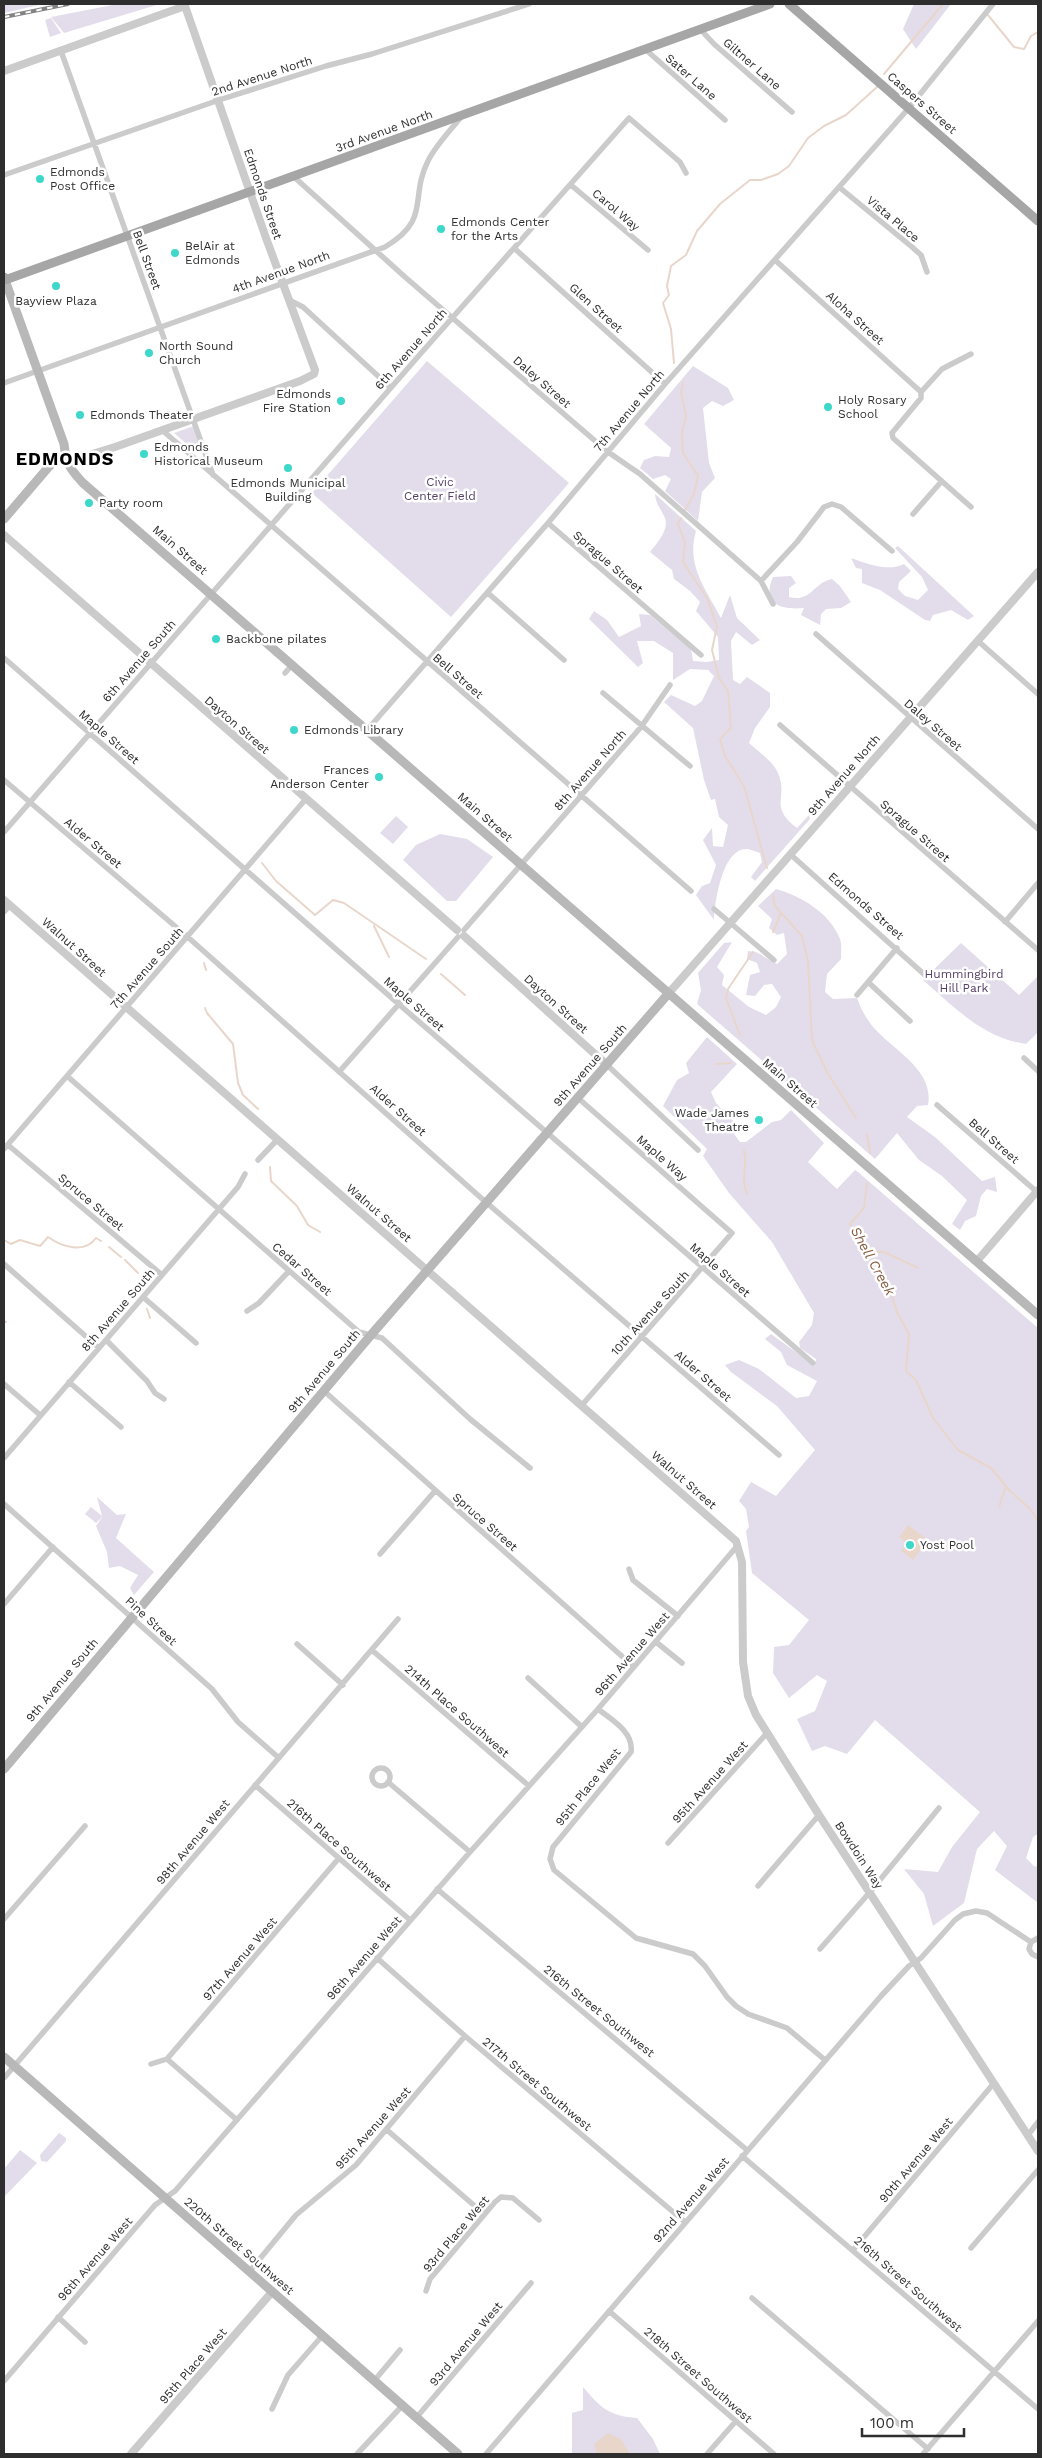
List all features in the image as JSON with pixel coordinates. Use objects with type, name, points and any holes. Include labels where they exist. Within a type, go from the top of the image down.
[{"type":"main road","name":"3rd Avenue North","points":[[4,279],[461,117],[770,4]]},
{"type":"main road","name":"Caspers Street","points":[[790,4],[1038,221]]},
{"type":"main road","name":"Main Street","points":[[4,279],[64,444],[64,458],[83,483],[368,729],[668,994],[1038,1315]]},
{"type":"main road","points":[[4,519],[52,464],[64,458]]},
{"type":"main road","name":"9th Avenue South","points":[[4,1768],[371,1335],[668,994]]},
{"type":"main road","name":"220th Street Southwest","points":[[4,2057],[458,2454]]},
{"type":"street","name":"2nd Avenue North","points":[[4,175],[218,100],[326,66],[381,52],[529,4]]},
{"type":"street","name":"7th Avenue North","points":[[368,729],[488,593],[665,384],[908,108],[993,4]]},
{"type":"street","name":"Edmonds Street","points":[[188,5],[250,192],[315,370],[314,374],[300,381],[193,419]]},
{"type":"street","points":[[4,72],[188,5]]},
{"type":"street","name":"Giltner Lane","points":[[700,30],[792,112]]},
{"type":"street","name":"Sater Lane","points":[[644,50],[725,120]]},
{"type":"street","name":"Bell Street","points":[[61,51],[213,475]]},
{"type":"street","name":"4th Avenue North","points":[[4,383],[284,282],[376,251],[405,233],[414,220],[419,205],[419,188],[428,160],[461,117]]},
{"type":"street","name":"6th Avenue North","points":[[211,594],[390,387],[629,118],[680,162],[686,173]]},
{"type":"street","name":"Daley Street","points":[[294,176],[452,317],[608,452],[640,474],[761,581],[773,604]]},
{"type":"street","name":"Carol Way","points":[[571,185],[648,250]]},
{"type":"street","name":"Vista Place","points":[[839,187],[921,255],[927,272]]},
{"type":"street","name":"Glen Street","points":[[514,248],[665,384]]},
{"type":"street","name":"Aloha Street","points":[[775,260],[921,392]]},
{"type":"street","points":[[291,301],[303,307],[390,387]]},
{"type":"street","points":[[970,354],[942,369],[921,392],[921,398],[892,433],[893,438],[971,507]]},
{"type":"street","points":[[64,458],[79,458],[193,419]]},
{"type":"street","name":"Bell Street","points":[[162,430],[426,662],[691,890]]},
{"type":"street","points":[[913,514],[941,482]]},
{"type":"street","points":[[761,581],[797,542],[824,507],[832,504],[841,507],[892,550]]},
{"type":"street","name":"Sprague Street","points":[[548,523],[701,654]]},
{"type":"street","name":"Dayton Street","points":[[4,535],[305,800],[461,933],[698,1150]]},
{"type":"street","name":"9th Avenue North","points":[[668,994],[729,922],[1038,572]]},
{"type":"street","points":[[488,593],[564,660]]},
{"type":"street","name":"6th Avenue South","points":[[4,832],[211,594]]},
{"type":"street","name":"Daley Street","points":[[816,634],[1038,829]]},
{"type":"street","points":[[978,641],[1038,694]]},
{"type":"street","name":"Maple Street","points":[[4,658],[398,1004],[813,1363]]},
{"type":"street","points":[[285,673],[292,665]]},
{"type":"street","name":"8th Avenue North","points":[[521,865],[641,727],[670,685]]},
{"type":"street","points":[[603,693],[641,727],[690,766]]},
{"type":"street","name":"Sprague Street","points":[[780,725],[1038,950]]},
{"type":"street","name":"Alder Street","points":[[4,780],[187,937],[486,1202],[779,1455]]},
{"type":"street","name":"7th Avenue South","points":[[6,1147],[305,800]]},
{"type":"street","name":"Edmonds Street","points":[[790,854],[926,976]]},
{"type":"street","points":[[339,1072],[521,865]]},
{"type":"street","points":[[1005,922],[1038,883]]},
{"type":"street","points":[[4,912],[7,903]]},
{"type":"street","name":"Walnut Street","points":[[7,903],[732,1536],[738,1545]]},
{"type":"street","points":[[714,909],[774,960]]},
{"type":"street","points":[[857,995],[897,948]]},
{"type":"street","points":[[868,982],[910,1021]]},
{"type":"street","points":[[1024,1058],[1038,1071]]},
{"type":"street","name":"Cedar Street","points":[[67,1076],[359,1332],[382,1338],[470,1419],[530,1468]]},
{"type":"street","name":"Maple Way","points":[[578,1098],[732,1234]]},
{"type":"street","name":"Bell Street","points":[[937,1104],[1037,1191]]},
{"type":"street","points":[[258,1160],[278,1139]]},
{"type":"street","name":"Spruce Street","points":[[6,1147],[162,1275]]},
{"type":"street","name":"8th Avenue South","points":[[4,1458],[238,1188],[245,1174]]},
{"type":"street","points":[[977,1261],[1037,1191]]},
{"type":"street","name":"10th Avenue South","points":[[582,1405],[732,1234]]},
{"type":"street","points":[[4,1264],[99,1348]]},
{"type":"street","points":[[247,1311],[259,1303],[289,1271]]},
{"type":"street","points":[[143,1297],[196,1343]]},
{"type":"street","points":[[106,1340],[147,1381],[155,1393],[164,1399]]},
{"type":"street","points":[[69,1382],[122,1427]]},
{"type":"street","points":[[4,1384],[40,1415]]},
{"type":"street","name":"Spruce Street","points":[[324,1391],[634,1667]]},
{"type":"street","points":[[380,1554],[435,1491]]},
{"type":"street","name":"Pine Street","points":[[4,1504],[212,1689],[238,1722],[279,1758]]},
{"type":"street","name":"96th Avenue West","points":[[4,2381],[157,2203],[175,2192],[437,1889],[598,1709],[738,1545]]},
{"type":"street","name":"Bowdoin Way","points":[[738,1545],[742,1562],[743,1662],[748,1696],[767,1733],[819,1815],[1038,2151]]},
{"type":"street","points":[[4,1604],[53,1547]]},
{"type":"street","points":[[629,1569],[632,1580],[678,1616]]},
{"type":"street","name":"98th Avenue West","points":[[4,2078],[398,1619]]},
{"type":"street","points":[[656,1642],[682,1663]]},
{"type":"street","points":[[297,1644],[343,1685]]},
{"type":"street","name":"214th Place Southwest","points":[[372,1651],[529,1786]]},
{"type":"street","points":[[528,1678],[582,1727]]},
{"type":"street","name":"95th Place West","points":[[598,1709],[628,1734],[631,1752],[553,1847],[550,1859],[554,1870],[631,1934],[693,1954],[706,1966],[723,1992],[736,2006],[748,2014],[787,2028],[826,2060]]},
{"type":"street","name":"95th Avenue West","points":[[668,1844],[767,1733]]},
{"type":"street","points":[[388,1782],[470,1852]]},
{"type":"street","name":"216th Place Southwest","points":[[255,1785],[410,1920]]},
{"type":"street","points":[[820,1949],[939,1808]]},
{"type":"street","points":[[758,1886],[819,1815]]},
{"type":"street","points":[[4,1919],[84,1826]]},
{"type":"street","name":"97th Avenue West","points":[[167,2059],[339,1858]]},
{"type":"street","name":"216th Street Southwest","points":[[437,1889],[747,2150]]},
{"type":"street","name":"92nd Avenue West","points":[[486,2454],[905,1969],[921,1958],[955,1920],[963,1914],[976,1911],[986,1914],[1031,1942]]},
{"type":"street","points":[[1038,1938],[1031,1942],[1030,1952],[1038,1957]]},
{"type":"street","name":"217th Street Southwest","points":[[377,1958],[465,2036],[685,2222]]},
{"type":"street","name":"95th Avenue West","points":[[249,2272],[296,2215],[349,2172],[387,2130],[465,2036]]},
{"type":"street","points":[[151,2064],[167,2059],[237,2120]]},
{"type":"street","name":"90th Avenue West","points":[[852,2250],[994,2083]]},
{"type":"street","points":[[1028,2135],[1038,2122]]},
{"type":"street","points":[[387,2130],[484,2214]]},
{"type":"street","name":"216th Street Southwest","points":[[742,2156],[1038,2408]]},
{"type":"street","points":[[971,2248],[1038,2170]]},
{"type":"street","name":"93rd Place West","points":[[426,2291],[430,2279],[495,2202],[507,2196],[513,2198],[539,2220]]},
{"type":"street","name":"93rd Avenue West","points":[[416,2418],[531,2283]]},
{"type":"street","name":"95th Place West","points":[[131,2454],[272,2292]]},
{"type":"street","points":[[752,2298],[928,2449]]},
{"type":"street","name":"218th Street Southwest","points":[[610,2311],[774,2454]]},
{"type":"street","points":[[58,2317],[85,2342]]},
{"type":"street","points":[[923,2454],[1038,2320]]},
{"type":"street","points":[[272,2410],[288,2375],[322,2336]]},
{"type":"street","points":[[374,2381],[400,2350]]},
{"type":"street","points":[[357,2454],[402,2406]]},
{"type":"street","points":[[707,2454],[736,2421]]},
{"type":"green space","points":[[4,4],[43,4],[4,13]]},
{"type":"green space","points":[[118,4],[160,4],[64,33],[51,17]]},
{"type":"green space","points":[[914,4],[951,4],[916,49],[903,29]]},
{"type":"green space","points":[[51,18],[61,33],[50,37],[45,20]]},
{"type":"green space","name":"Civic Center Field","points":[[427,361],[569,483],[451,617],[312,493]]},
{"type":"green space","points":[[693,366],[728,388],[734,400],[723,406],[712,401],[703,408],[709,463],[715,478],[702,492],[698,521],[665,491],[671,479],[665,475],[653,479],[640,468],[644,460],[655,456],[669,457],[671,448],[644,424]]},
{"type":"green space","points":[[194,426],[202,449],[197,453],[174,433]]},
{"type":"green space","points":[[655,494],[696,531],[693,555],[695,566],[703,586],[721,618],[730,595],[737,618],[760,640],[752,645],[736,632],[731,641],[733,680],[740,684],[747,677],[770,693],[770,707],[755,728],[749,743],[775,767],[780,780],[781,807],[788,820],[797,828],[809,815],[810,819],[755,881],[751,877],[762,862],[760,853],[748,849],[739,851],[732,857],[726,866],[718,889],[714,920],[696,895],[702,886],[710,883],[716,865],[703,840],[712,828],[713,846],[723,847],[728,825],[719,817],[715,799],[711,800],[704,780],[693,728],[664,702],[671,695],[695,706],[702,701],[714,676],[708,670],[690,669],[673,680],[673,653],[654,641],[637,641],[643,663],[638,667],[589,619],[594,611],[607,620],[619,637],[641,626],[639,614],[650,615],[691,649],[693,661],[719,660],[718,637],[696,611],[700,602],[690,591],[674,579],[672,570],[650,552],[662,535],[666,525]]},
{"type":"green space","points":[[898,546],[974,616],[968,620],[951,610],[933,615],[930,621],[925,620],[880,590],[862,583],[862,569],[856,568],[851,558],[871,565],[885,567],[904,564],[911,571],[899,582],[898,589],[905,596],[918,600],[928,590],[922,577],[895,548]]},
{"type":"green space","points":[[791,576],[796,583],[789,588],[789,597],[796,598],[808,595],[821,584],[832,579],[840,586],[851,602],[841,608],[826,609],[821,614],[820,625],[801,615],[804,608],[788,608],[776,604],[772,600],[770,586],[773,577]]},
{"type":"green space","points":[[396,816],[408,827],[393,844],[380,833]]},
{"type":"green space","points":[[440,834],[467,839],[493,857],[456,901],[447,901],[403,860],[416,845]]},
{"type":"green space","points":[[776,889],[795,896],[814,907],[829,921],[840,939],[841,959],[827,974],[825,992],[833,999],[857,998],[872,1026],[906,1057],[921,1074],[926,1083],[928,1105],[917,1106],[907,1117],[935,1137],[982,1181],[995,1177],[997,1192],[987,1189],[981,1196],[976,1216],[965,1221],[960,1230],[952,1224],[967,1200],[942,1176],[919,1160],[897,1133],[875,1159],[697,1004],[701,990],[698,973],[724,943],[732,942],[717,967],[724,975],[722,985],[749,1007],[766,1015],[776,1007],[781,997],[772,984],[764,985],[755,996],[746,995],[750,975],[760,972],[757,963],[747,959],[748,951],[756,952],[777,964],[787,954],[784,933],[777,935],[769,928],[772,919],[758,906]]},
{"type":"green space","name":"Hummingbird Hill Park","points":[[961,943],[1019,995],[1038,976],[1038,1032],[1026,1044],[1010,1041],[996,1035],[970,1020],[923,980]]},
{"type":"green space","points":[[707,1037],[737,1064],[711,1092],[716,1103],[736,1124],[734,1134],[740,1142],[746,1142],[772,1122],[781,1120],[791,1110],[824,1143],[808,1162],[837,1189],[855,1170],[858,1172],[1038,1328],[1038,1834],[1033,1837],[1026,1858],[1035,1867],[1038,1865],[1038,1903],[995,1870],[1007,1846],[994,1831],[977,1849],[964,1903],[933,1926],[924,1894],[904,1869],[938,1872],[952,1847],[980,1812],[875,1720],[847,1754],[825,1746],[812,1751],[797,1719],[815,1711],[827,1681],[817,1675],[789,1698],[773,1673],[774,1647],[789,1645],[809,1620],[752,1573],[746,1531],[749,1527],[746,1509],[739,1501],[751,1482],[776,1496],[815,1450],[777,1406],[731,1372],[725,1365],[739,1360],[759,1369],[796,1398],[809,1396],[817,1381],[787,1365],[781,1352],[765,1339],[771,1334],[815,1366],[816,1359],[800,1348],[799,1342],[812,1325],[814,1313],[772,1242],[729,1193],[703,1156],[707,1149],[663,1106],[677,1080],[689,1073],[686,1063]]},
{"type":"green space","points":[[97,1497],[117,1515],[126,1514],[116,1538],[154,1572],[134,1595],[130,1588],[138,1575],[120,1566],[109,1568],[107,1552],[96,1526],[103,1516],[96,1523],[85,1514],[91,1507],[102,1516]]},
{"type":"green space","points":[[59,2133],[66,2138],[66,2141],[47,2162],[41,2161],[40,2155]]},
{"type":"green space","points":[[20,2150],[37,2163],[4,2197],[4,2169]]},
{"type":"green space","points":[[583,2387],[606,2410],[619,2415],[637,2418],[653,2439],[660,2454],[572,2454],[572,2413],[583,2410]]},
{"type":"shaded area","points":[[908,1525],[928,1540],[913,1560],[901,1551],[907,1543],[899,1537]]},
{"type":"shaded area","points":[[608,2433],[621,2439],[630,2454],[597,2454],[594,2444]]},
{"type":"waterway","name":"Shell Creek","points":[[884,74],[943,4]]},
{"type":"waterway","points":[[988,15],[1014,47],[1024,49],[1031,36],[1038,32]]},
{"type":"waterway","name":"Shell Creek","points":[[674,363],[671,329],[663,303],[669,295],[667,286],[671,266],[686,255],[697,231],[720,204],[750,180],[761,180],[778,174],[789,166],[808,138],[824,126],[846,115],[877,87]]},
{"type":"waterway","name":"Shell Creek","points":[[683,383],[681,392],[686,416],[682,432],[683,453],[698,476],[694,494],[685,510]]},
{"type":"waterway","name":"Shell Creek","points":[[681,518],[678,524],[685,543],[683,562],[707,598],[717,626],[712,650],[719,678],[728,691],[731,728],[720,739],[725,756],[744,786],[767,868]]},
{"type":"waterway","points":[[262,863],[276,881],[315,915],[333,900],[344,903],[426,959]]},
{"type":"waterway","name":"Shell Creek","points":[[773,895],[775,906],[802,936],[808,961],[812,1040],[827,1072],[856,1118]]},
{"type":"waterway","points":[[773,932],[781,913]]},
{"type":"waterway","points":[[374,926],[389,957]]},
{"type":"waterway","points":[[740,1035],[726,998],[728,989],[753,952]]},
{"type":"waterway","points":[[204,963],[206,970]]},
{"type":"waterway","points":[[441,974],[465,995]]},
{"type":"waterway","points":[[205,1008],[233,1044],[238,1083],[243,1095],[258,1109]]},
{"type":"waterway","points":[[716,1064],[731,1063]]},
{"type":"waterway","name":"Shell Creek","points":[[867,1134],[870,1153]]},
{"type":"waterway","points":[[744,1151],[744,1182],[747,1193]]},
{"type":"waterway","points":[[270,1167],[271,1181],[297,1206],[308,1225],[320,1232]]},
{"type":"waterway","name":"Shell Creek","points":[[867,1183],[864,1208],[850,1224],[887,1282],[897,1312],[909,1334],[906,1371],[916,1380],[933,1418],[958,1450],[991,1468],[1006,1486],[999,1507]]},
{"type":"waterway","points":[[4,1240],[11,1244],[20,1240],[40,1246],[48,1237],[60,1244],[73,1247],[86,1246],[96,1238],[101,1241]]},
{"type":"waterway","points":[[109,1247],[121,1257]]},
{"type":"waterway","points":[[869,1252],[884,1252],[918,1268]]},
{"type":"waterway","points":[[125,1260],[138,1273]]},
{"type":"waterway","points":[[147,1309],[150,1318]]},
{"type":"waterway","points":[[1006,1487],[1031,1510],[1038,1521]]},
{"type":"railway","points":[[4,17],[68,4]]},
{"type":"place","name":"Edmonds Post Office","points":[[40,179]]},
{"type":"place","name":"Edmonds Center for the Arts","points":[[441,229]]},
{"type":"place","name":"BelAir at Edmonds","points":[[175,253]]},
{"type":"place","name":"Bayview Plaza","points":[[56,286]]},
{"type":"place","name":"North Sound Church","points":[[149,353]]},
{"type":"place","name":"Edmonds Fire Station","points":[[341,401]]},
{"type":"place","name":"Holy Rosary School","points":[[828,407]]},
{"type":"place","name":"Edmonds Theater","points":[[80,415]]},
{"type":"place","name":"Edmonds Historical Museum","points":[[144,454]]},
{"type":"place","name":"Edmonds Municipal Building","points":[[288,468]]},
{"type":"place","name":"Party room","points":[[89,503]]},
{"type":"place","name":"Backbone pilates","points":[[216,639]]},
{"type":"place","name":"Edmonds Library","points":[[294,730]]},
{"type":"place","name":"Frances Anderson Center","points":[[379,777]]},
{"type":"place","name":"Wade James Theatre","points":[[759,1120]]},
{"type":"place","name":"Yost Pool","points":[[910,1545]]},
{"type":"district","name":"EDMONDS","points":[[65,458]]}]
